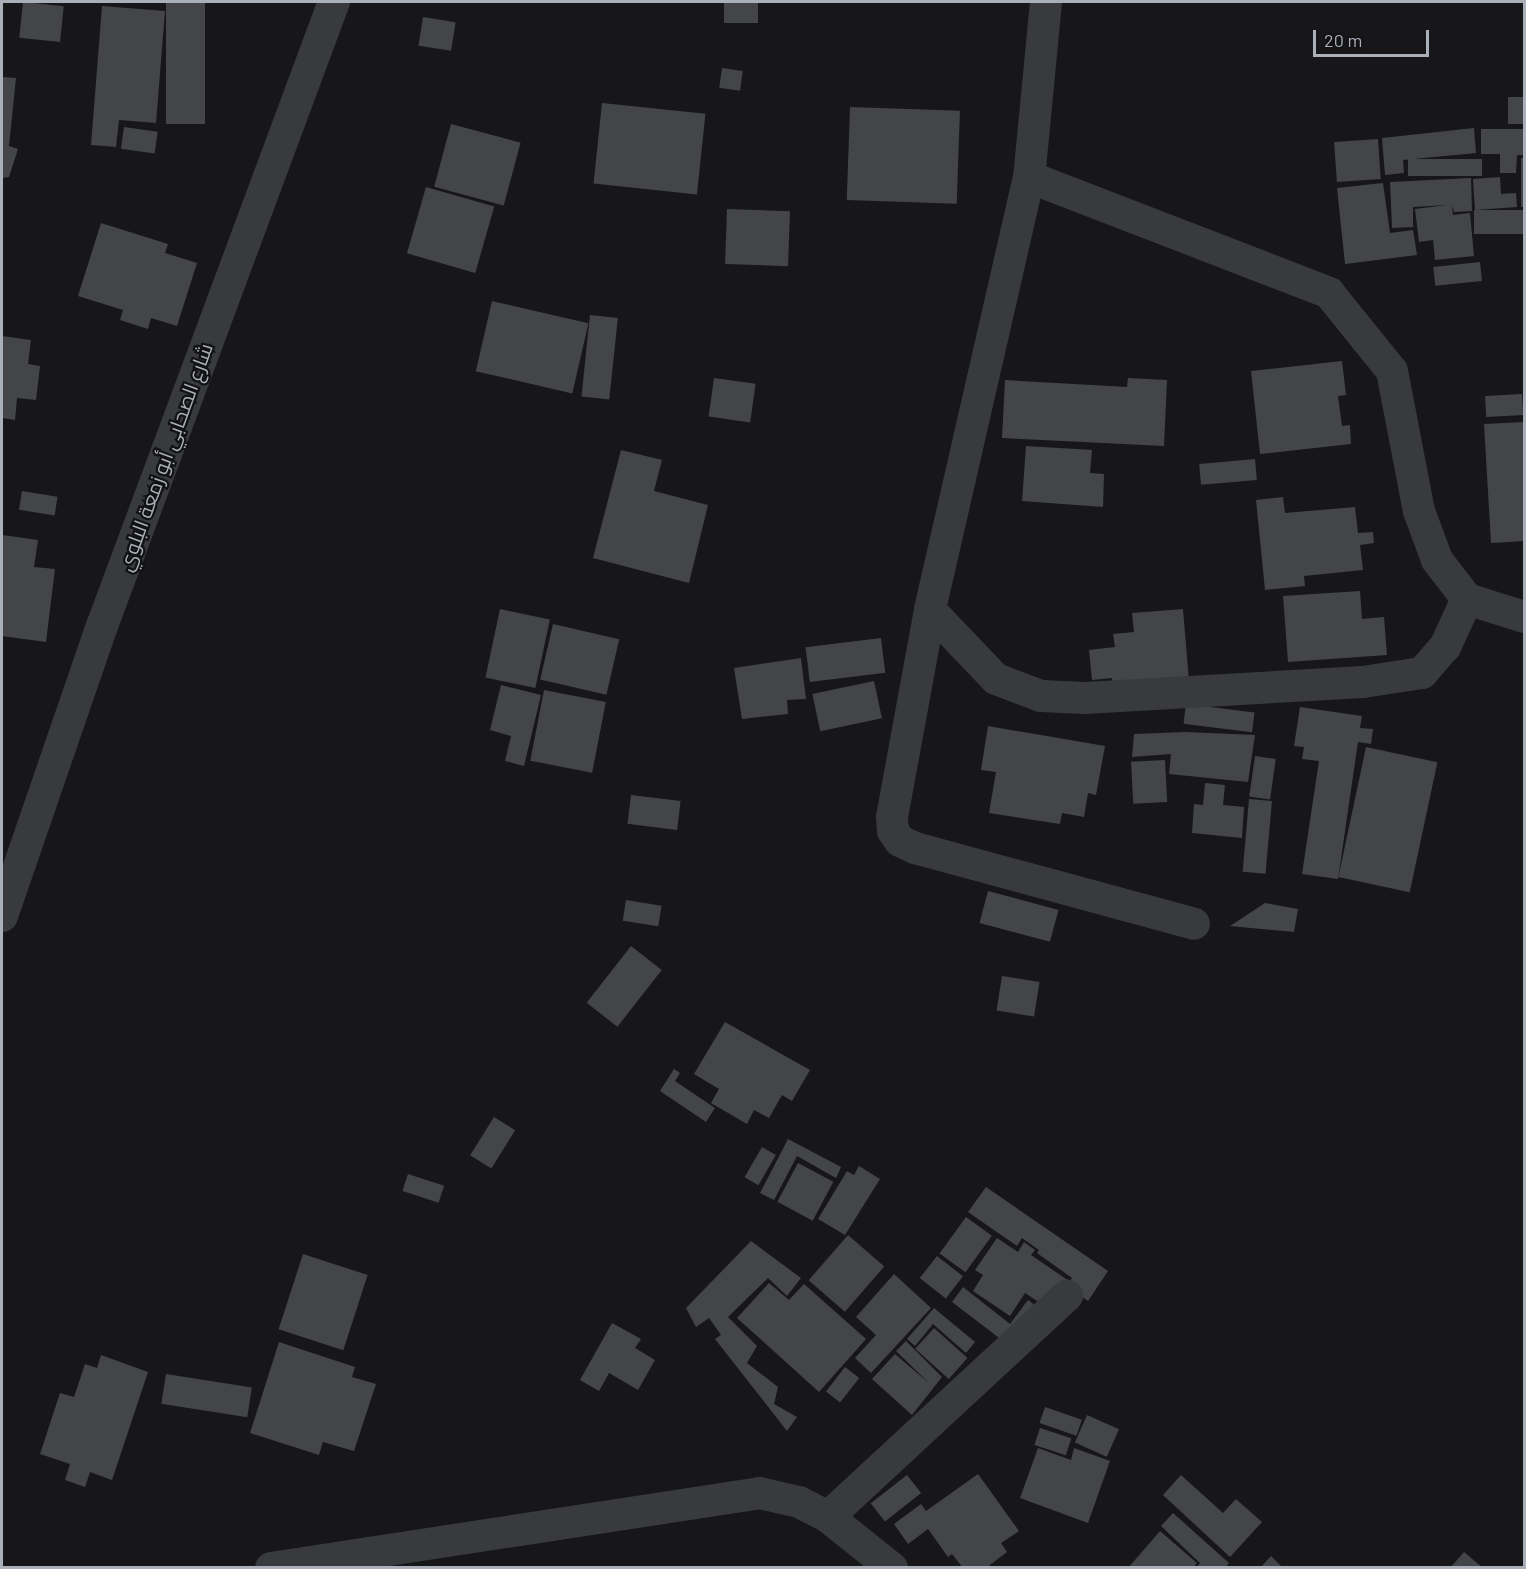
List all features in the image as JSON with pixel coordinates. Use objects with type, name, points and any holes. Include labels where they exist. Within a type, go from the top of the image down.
[{"type":"street","name":"شارع الصحابي أبو زمعة البلوي","points":[[2,916],[102,626],[334,2]]},
{"type":"street","points":[[1046,2],[1029,177],[930,610],[892,818],[900,841],[1194,924]]},
{"type":"street","points":[[1029,177],[1329,293],[1392,371],[1419,511],[1437,560],[1467,599],[1524,617]]},
{"type":"street","points":[[930,610],[996,680],[1041,696],[1085,698],[1363,682],[1422,673],[1444,646],[1467,599]]},
{"type":"street","points":[[828,1517],[1067,1296]]},
{"type":"street","points":[[272,1568],[760,1493],[799,1502],[828,1517],[892,1568]]},
{"type":"building","points":[[23,2],[64,6],[60,42],[19,38]]},
{"type":"building","points":[[166,2],[205,2],[205,124],[166,124]]},
{"type":"building","points":[[724,2],[758,2],[758,23],[724,23]]},
{"type":"building","points":[[102,6],[165,11],[156,123],[119,120],[116,147],[91,145]]},
{"type":"building","points":[[423,17],[456,22],[451,51],[418,46]]},
{"type":"building","points":[[722,68],[743,71],[740,91],[719,88]]},
{"type":"building","points":[[2,77],[16,78],[9,146],[18,149],[9,177],[2,178]]},
{"type":"building","points":[[1508,97],[1524,97],[1524,124],[1508,124]]},
{"type":"building","points":[[602,103],[705,114],[697,194],[594,184]]},
{"type":"building","points":[[850,107],[960,111],[957,204],[847,200]]},
{"type":"building","points":[[451,124],[521,143],[504,205],[434,187]]},
{"type":"building","points":[[124,127],[158,132],[155,154],[121,149]]},
{"type":"building","points":[[1474,128],[1476,153],[1403,160],[1404,173],[1385,175],[1382,138]]},
{"type":"building","points":[[1481,129],[1524,129],[1524,155],[1517,155],[1516,173],[1500,173],[1500,154],[1481,154]]},
{"type":"building","points":[[1378,139],[1381,179],[1337,182],[1334,142]]},
{"type":"building","points":[[1521,158],[1524,158],[1524,207],[1521,207]]},
{"type":"building","points":[[1408,159],[1482,159],[1482,176],[1408,176]]},
{"type":"building","points":[[1500,177],[1501,194],[1516,193],[1517,207],[1475,210],[1473,179]]},
{"type":"building","points":[[1471,178],[1472,211],[1454,212],[1452,205],[1453,215],[1470,213],[1474,256],[1435,260],[1433,240],[1419,242],[1415,209],[1448,205],[1413,207],[1413,227],[1392,228],[1390,182]]},
{"type":"building","points":[[1383,183],[1390,233],[1413,230],[1417,255],[1345,264],[1337,188]]},
{"type":"building","points":[[426,187],[494,207],[475,273],[407,253]]},
{"type":"building","points":[[727,209],[790,211],[788,266],[725,264]]},
{"type":"building","points":[[1474,210],[1524,210],[1524,234],[1474,234]]},
{"type":"building","points":[[101,223],[168,244],[165,253],[197,263],[177,326],[151,318],[148,329],[120,320],[123,310],[78,296]]},
{"type":"building","points":[[1480,262],[1482,281],[1435,286],[1433,267]]},
{"type":"building","points":[[492,301],[588,323],[572,393],[476,371]]},
{"type":"building","points":[[590,315],[618,318],[609,399],[581,397]]},
{"type":"building","points":[[2,336],[31,340],[28,364],[40,366],[36,400],[17,398],[15,420],[2,418]]},
{"type":"building","points":[[1342,361],[1346,395],[1338,396],[1342,426],[1350,425],[1351,444],[1260,454],[1251,371]]},
{"type":"building","points":[[714,378],[756,384],[750,422],[709,417]]},
{"type":"building","points":[[1128,378],[1167,380],[1164,446],[1002,438],[1005,380],[1127,387]]},
{"type":"building","points":[[1522,394],[1523,415],[1486,417],[1485,396]]},
{"type":"building","points":[[1524,422],[1524,541],[1491,543],[1484,424]]},
{"type":"building","points":[[1026,446],[1092,450],[1090,473],[1104,474],[1103,507],[1022,501]]},
{"type":"building","points":[[621,450],[662,460],[654,491],[708,505],[689,583],[593,558]]},
{"type":"building","points":[[1255,459],[1257,480],[1201,485],[1199,464]]},
{"type":"building","points":[[22,491],[58,497],[55,515],[19,510]]},
{"type":"building","points":[[1283,497],[1285,513],[1355,507],[1358,533],[1373,532],[1374,543],[1360,545],[1363,570],[1304,576],[1305,586],[1265,590],[1256,500]]},
{"type":"building","points":[[2,535],[38,540],[34,567],[55,569],[46,642],[2,636]]},
{"type":"building","points":[[1360,591],[1362,619],[1384,617],[1387,655],[1288,662],[1283,596]]},
{"type":"building","points":[[500,609],[550,620],[535,688],[485,677]]},
{"type":"building","points":[[1183,609],[1189,681],[1113,688],[1112,678],[1092,680],[1089,650],[1115,647],[1113,634],[1134,632],[1132,613]]},
{"type":"building","points":[[553,624],[619,639],[606,695],[540,680]]},
{"type":"building","points":[[881,638],[885,673],[810,682],[806,647]]},
{"type":"building","points":[[801,658],[806,699],[787,700],[788,714],[742,719],[734,668]]},
{"type":"building","points":[[874,681],[882,718],[820,731],[812,694]]},
{"type":"building","points":[[501,685],[541,695],[524,766],[505,761],[511,736],[490,730]]},
{"type":"building","points":[[544,690],[606,702],[592,773],[530,761]]},
{"type":"building","points":[[1186,704],[1254,712],[1252,732],[1184,724]]},
{"type":"building","points":[[1300,707],[1362,716],[1360,728],[1373,729],[1371,744],[1358,742],[1338,879],[1302,874],[1319,761],[1302,759],[1304,747],[1294,746]]},
{"type":"building","points":[[988,726],[1105,746],[1096,795],[1088,793],[1084,817],[1062,813],[1060,824],[989,813],[996,772],[981,770]]},
{"type":"building","points":[[1186,732],[1255,735],[1248,782],[1169,774],[1171,754],[1132,757],[1134,734]]},
{"type":"building","points":[[1366,747],[1437,762],[1410,892],[1338,877]]},
{"type":"building","points":[[1255,756],[1276,759],[1270,800],[1249,797]]},
{"type":"building","points":[[1165,760],[1167,802],[1133,804],[1131,762]]},
{"type":"building","points":[[1205,783],[1225,785],[1223,805],[1244,807],[1242,838],[1192,833],[1194,804],[1203,805]]},
{"type":"building","points":[[631,795],[681,801],[677,830],[627,824]]},
{"type":"building","points":[[1249,799],[1272,801],[1266,874],[1243,872]]},
{"type":"building","points":[[988,891],[1059,910],[1050,942],[979,923]]},
{"type":"building","points":[[626,900],[662,906],[658,926],[623,921]]},
{"type":"building","points":[[1265,903],[1298,909],[1294,932],[1230,926]]},
{"type":"building","points":[[631,946],[662,970],[617,1027],[587,1003]]},
{"type":"building","points":[[1002,976],[1040,982],[1034,1017],[997,1011]]},
{"type":"building","points":[[725,1022],[810,1070],[792,1101],[782,1095],[769,1118],[754,1110],[747,1124],[711,1103],[719,1089],[694,1074]]},
{"type":"building","points":[[674,1069],[680,1073],[675,1081],[715,1108],[706,1122],[660,1091]]},
{"type":"building","points":[[494,1117],[515,1130],[491,1168],[470,1155]]},
{"type":"building","points":[[788,1139],[841,1167],[836,1178],[797,1156],[774,1200],[760,1193]]},
{"type":"building","points":[[762,1147],[776,1155],[758,1185],[744,1177]]},
{"type":"building","points":[[798,1163],[833,1182],[813,1221],[777,1202]]},
{"type":"building","points":[[859,1166],[880,1179],[845,1235],[818,1219],[847,1171],[854,1175]]},
{"type":"building","points":[[408,1174],[444,1186],[439,1203],[402,1191]]},
{"type":"building","points":[[986,1187],[1108,1271],[1088,1301],[1066,1286],[1072,1278],[1037,1253],[1039,1250],[1022,1238],[1017,1246],[968,1212]]},
{"type":"building","points":[[966,1217],[992,1236],[965,1272],[940,1253]]},
{"type":"building","points":[[848,1235],[884,1266],[845,1312],[809,1280]]},
{"type":"building","points":[[997,1238],[1018,1252],[1024,1242],[1035,1250],[1031,1255],[1069,1281],[1049,1309],[1025,1293],[1010,1316],[973,1291],[983,1275],[975,1270]]},
{"type":"building","points":[[751,1241],[801,1278],[787,1296],[768,1278],[728,1317],[757,1346],[747,1363],[778,1387],[774,1404],[797,1417],[787,1431],[715,1339],[721,1335],[709,1318],[696,1327],[686,1308]]},
{"type":"building","points":[[303,1254],[368,1275],[343,1350],[279,1329]]},
{"type":"building","points":[[937,1256],[963,1276],[946,1298],[920,1278]]},
{"type":"building","points":[[894,1274],[931,1308],[871,1373],[855,1358],[876,1335],[856,1317]]},
{"type":"building","points":[[769,1283],[789,1300],[804,1284],[866,1339],[819,1392],[737,1318]]},
{"type":"building","points":[[963,1287],[1010,1324],[1028,1300],[1040,1309],[1011,1347],[952,1302]]},
{"type":"building","points":[[934,1308],[975,1342],[966,1353],[933,1324],[915,1346],[907,1339]]},
{"type":"building","points":[[612,1323],[641,1339],[635,1348],[655,1360],[638,1390],[609,1373],[599,1391],[580,1380]]},
{"type":"building","points":[[934,1328],[967,1358],[949,1379],[915,1349]]},
{"type":"building","points":[[906,1341],[942,1377],[912,1415],[872,1379],[895,1354],[930,1384],[896,1351]]},
{"type":"building","points":[[279,1342],[355,1367],[352,1377],[376,1384],[354,1451],[323,1442],[319,1455],[250,1433]]},
{"type":"building","points":[[101,1355],[148,1372],[112,1480],[90,1472],[85,1487],[65,1480],[70,1464],[40,1454],[60,1393],[74,1397],[85,1364],[97,1368]]},
{"type":"building","points":[[845,1367],[859,1378],[840,1403],[826,1391]]},
{"type":"building","points":[[166,1374],[252,1388],[247,1417],[161,1404]]},
{"type":"building","points":[[1045,1407],[1082,1420],[1076,1436],[1039,1423]]},
{"type":"building","points":[[1087,1415],[1119,1429],[1107,1457],[1075,1442]]},
{"type":"building","points":[[1040,1428],[1071,1438],[1066,1455],[1034,1445]]},
{"type":"building","points":[[1038,1448],[1071,1460],[1074,1448],[1110,1461],[1088,1523],[1020,1498]]},
{"type":"building","points":[[978,1474],[1019,1531],[1001,1543],[1007,1552],[986,1568],[963,1568],[952,1554],[948,1557],[928,1529],[908,1544],[894,1524],[921,1504],[926,1511]]},
{"type":"building","points":[[907,1475],[921,1493],[885,1521],[871,1503]]},
{"type":"building","points":[[1181,1475],[1223,1513],[1236,1499],[1262,1522],[1230,1557],[1163,1495]]},
{"type":"building","points":[[1173,1513],[1229,1563],[1225,1568],[1196,1568],[1200,1563],[1161,1526]]},
{"type":"building","points":[[1160,1531],[1197,1563],[1193,1568],[1128,1568]]},
{"type":"building","points":[[1464,1552],[1483,1568],[1450,1568]]},
{"type":"building","points":[[1271,1556],[1283,1568],[1260,1568]]}]
